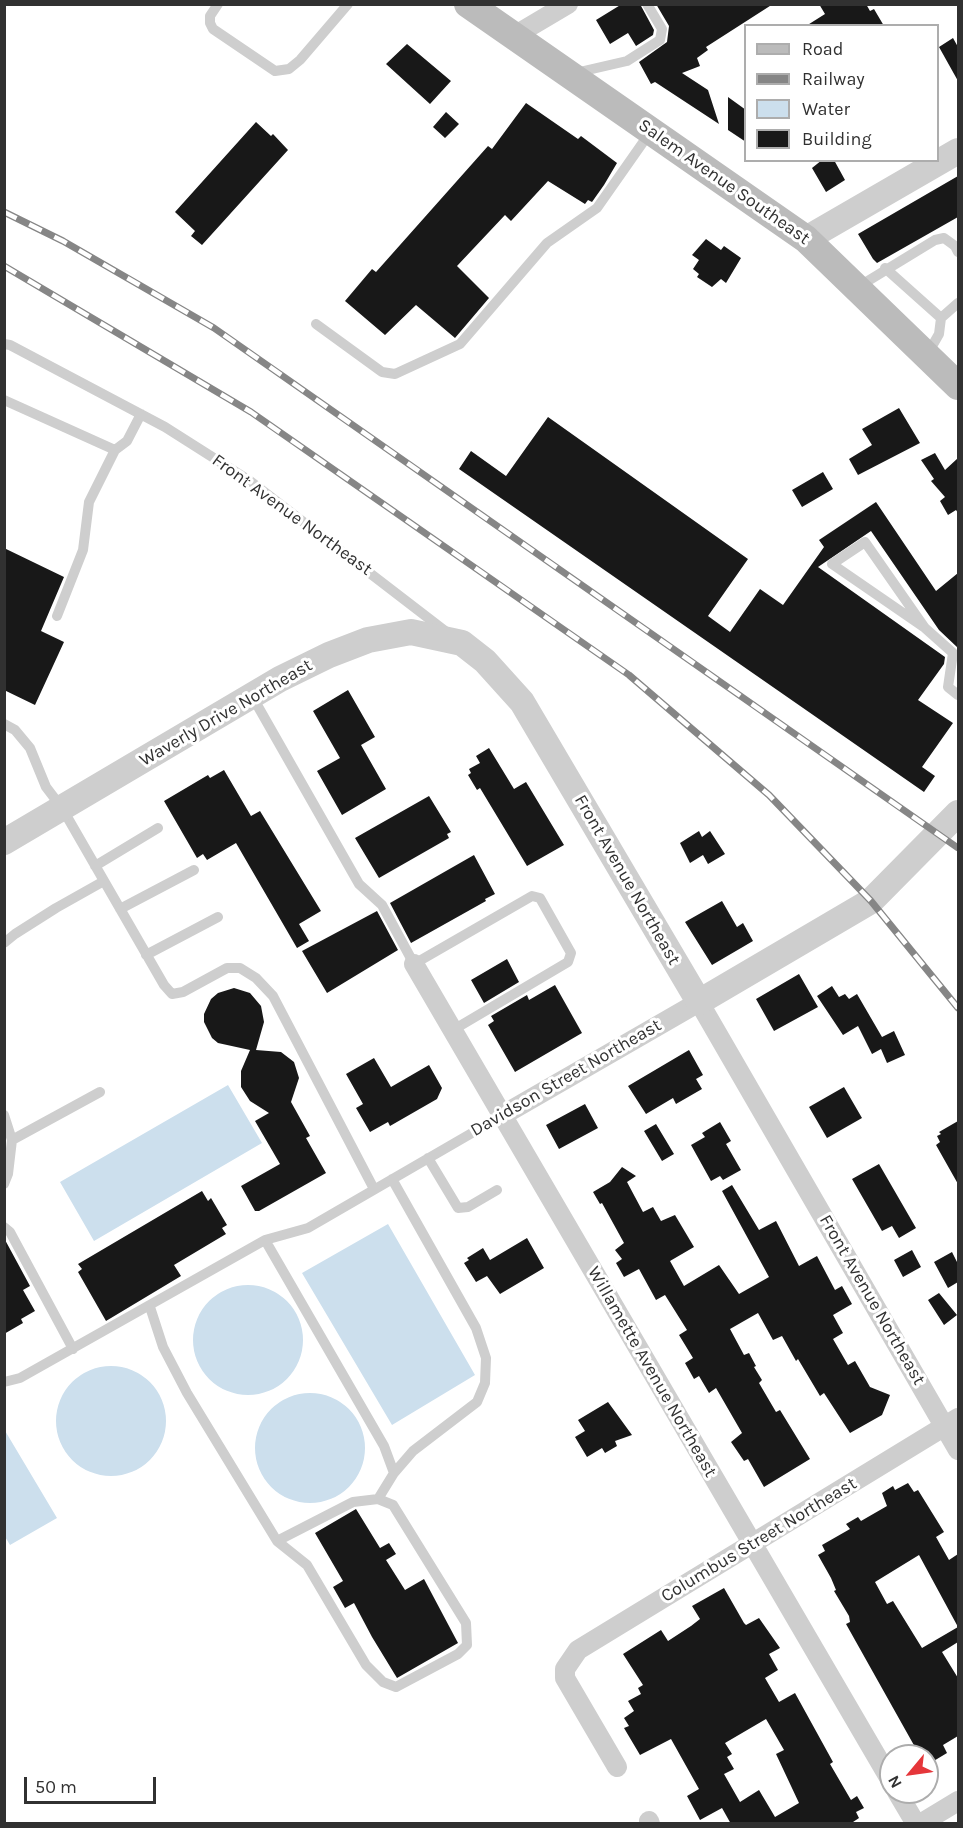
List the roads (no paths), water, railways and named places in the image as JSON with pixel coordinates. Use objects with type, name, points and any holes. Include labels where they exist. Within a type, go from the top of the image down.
[{"type":"main road","name":"Salem Avenue Southeast","points":[[468,4],[806,239],[958,386]]},
{"type":"street","points":[[514,36],[567,4]]},
{"type":"street","points":[[806,239],[958,151]]},
{"type":"street","name":"Waverly Drive Northeast","points":[[4,842],[252,696],[329,655],[368,640],[411,632],[462,643]]},
{"type":"street","name":"Front Avenue Northeast","points":[[462,643],[485,662],[522,702],[699,1002],[952,1422],[958,1450]]},
{"type":"street","name":"Davidson Street Northeast","points":[[503,1115],[871,901],[958,813]]},
{"type":"street","name":"Willamette Avenue Northeast","points":[[414,964],[879,1760]]},
{"type":"street","name":"Columbus Street Northeast","points":[[617,1767],[570,1689],[565,1669],[578,1650],[952,1422]]},
{"type":"street","points":[[905,1804],[918,1824],[958,1801]]},
{"type":"lane","points":[[218,4],[210,16],[213,29],[275,71],[289,69],[300,60],[348,4]]},
{"type":"lane","points":[[570,74],[627,61],[660,40],[662,29],[648,4]]},
{"type":"lane","points":[[316,324],[382,372],[395,374],[460,344],[548,243],[597,208],[651,131]]},
{"type":"lane","points":[[858,287],[885,268],[935,240],[944,238],[955,246],[958,252]]},
{"type":"lane","points":[[885,268],[941,318]]},
{"type":"lane","points":[[927,355],[939,334],[941,318],[958,303]]},
{"type":"lane","name":"Front Avenue Northeast","points":[[7,344],[165,427],[250,481],[462,643]]},
{"type":"lane","points":[[4,400],[115,450]]},
{"type":"lane","points":[[57,616],[83,550],[89,502],[115,450],[127,441],[141,414]]},
{"type":"lane","points":[[925,628],[865,542],[832,564],[884,602],[925,628],[953,653],[948,687],[958,695]]},
{"type":"lane","points":[[252,696],[359,884],[381,905],[414,964],[532,896],[540,898],[571,952],[568,962],[453,1030]]},
{"type":"lane","points":[[4,724],[15,730],[30,748],[46,787],[62,808],[146,955],[172,994],[183,992],[227,968],[240,968],[256,978],[273,996],[374,1189]]},
{"type":"lane","points":[[95,866],[158,828]]},
{"type":"lane","points":[[120,909],[194,870]]},
{"type":"lane","points":[[4,943],[15,934],[104,881]]},
{"type":"lane","points":[[146,955],[218,917]]},
{"type":"lane","points":[[12,1140],[100,1092]]},
{"type":"lane","points":[[4,1115],[12,1140],[8,1174],[4,1184]]},
{"type":"lane","name":"Davidson Street Northeast","points":[[4,1382],[20,1378],[150,1307],[265,1240],[308,1227],[503,1115]]},
{"type":"lane","points":[[428,1158],[458,1208],[468,1207],[497,1190]]},
{"type":"lane","points":[[378,1499],[394,1473],[413,1451],[477,1402],[485,1383],[486,1358],[476,1328],[392,1179]]},
{"type":"lane","points":[[4,1227],[10,1232],[73,1349]]},
{"type":"lane","points":[[265,1240],[384,1446],[394,1473]]},
{"type":"lane","points":[[150,1307],[163,1347],[187,1393],[277,1541],[307,1565],[366,1665],[383,1682],[396,1687],[405,1685],[458,1654],[467,1645],[466,1623],[393,1505],[378,1499],[353,1502],[277,1541]]},
{"type":"water","points":[[228,1085],[262,1143],[94,1241],[60,1182]]},
{"type":"water","points":[[388,1224],[475,1375],[392,1425],[302,1273]]},
{"type":"water","points":[[248,1285],[269,1289],[287,1301],[299,1319],[303,1340],[299,1361],[287,1379],[269,1391],[248,1395],[227,1391],[209,1379],[197,1361],[193,1340],[197,1319],[209,1301],[227,1289]]},
{"type":"water","points":[[111,1366],[132,1370],[150,1382],[162,1400],[166,1421],[162,1442],[150,1460],[132,1472],[111,1476],[90,1472],[72,1460],[60,1442],[56,1421],[60,1400],[72,1382],[90,1370]]},
{"type":"water","points":[[310,1393],[331,1397],[349,1409],[361,1427],[365,1448],[361,1469],[349,1487],[331,1499],[310,1503],[289,1499],[271,1487],[259,1469],[255,1448],[259,1427],[271,1409],[289,1397]]},
{"type":"water","points":[[4,1429],[57,1518],[10,1545],[4,1535]]},
{"type":"railway","points":[[4,212],[63,241],[214,328],[958,848]]},
{"type":"railway","points":[[4,266],[251,412],[629,675],[769,795],[871,901],[958,1008]]}]
